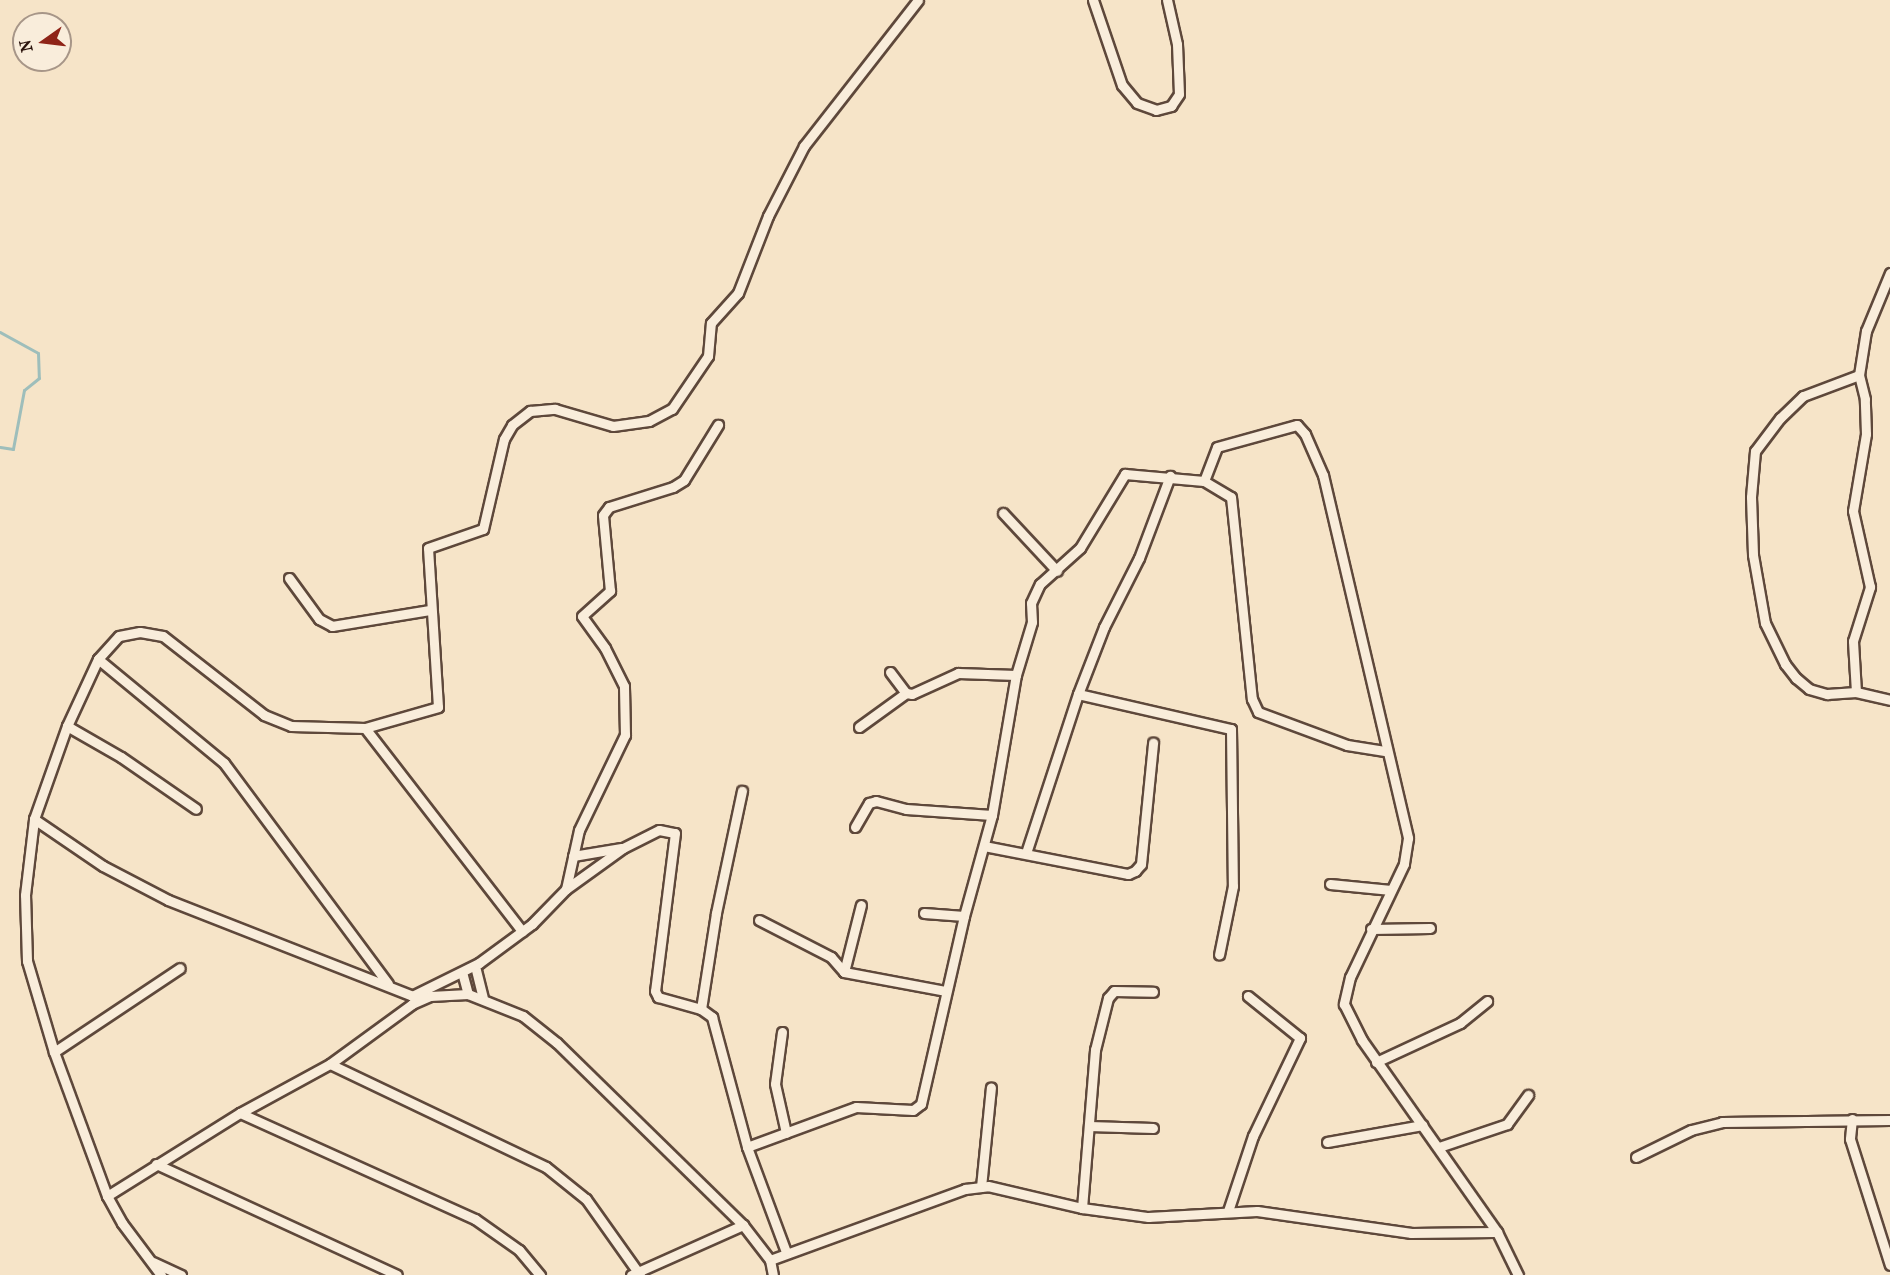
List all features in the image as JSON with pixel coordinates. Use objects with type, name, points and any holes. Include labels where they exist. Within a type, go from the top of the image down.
[{"type":"street","points":[[161,1275],[107,1196],[54,1052],[27,961],[25,895],[34,819],[67,726],[98,659],[119,636],[151,632],[174,642],[225,686],[278,723],[365,728],[438,707],[430,610],[428,548],[485,526],[504,439],[519,417],[541,409],[555,409],[603,424],[621,426],[649,421],[672,409],[708,356],[711,323],[738,293],[768,216],[804,146],[918,0]]},
{"type":"street","points":[[1093,0],[1122,85],[1137,103],[1156,110],[1171,106],[1179,94],[1177,44],[1167,0]]},
{"type":"street","points":[[1856,692],[1853,641],[1870,587],[1853,512],[1866,434],[1865,399],[1858,375],[1866,331],[1890,273]]},
{"type":"street","points":[[1858,375],[1803,396],[1780,418],[1755,451],[1751,497],[1759,598],[1765,622],[1785,664],[1809,689],[1827,694],[1856,692],[1890,700]]},
{"type":"street","points":[[566,889],[579,830],[624,735],[624,686],[605,648],[582,616],[610,591],[603,515],[609,507],[673,487],[684,480],[718,425]]},
{"type":"street","points":[[1204,481],[1212,452],[1217,447],[1301,427],[1323,475],[1385,751],[1408,838],[1404,864],[1350,977],[1344,1004],[1352,1025],[1497,1232],[1518,1275]]},
{"type":"street","points":[[747,1147],[856,1107],[919,1107],[964,916],[992,815],[1016,675],[1032,621],[1031,603],[1040,584],[1080,548],[1125,474],[1170,476],[1204,481],[1226,492],[1234,505],[1252,699],[1258,712],[1347,745],[1385,751]]},
{"type":"street","points":[[1026,853],[1078,694],[1104,627],[1139,558],[1170,476]]},
{"type":"street","points":[[1003,513],[1057,571]]},
{"type":"street","points":[[289,578],[319,619],[332,626],[430,610]]},
{"type":"street","points":[[98,659],[224,763],[388,984]]},
{"type":"street","points":[[890,672],[906,693],[912,694],[958,673],[1016,675]]},
{"type":"street","points":[[859,727],[906,693]]},
{"type":"street","points":[[1078,694],[1231,729],[1233,886],[1219,955]]},
{"type":"street","points":[[67,726],[121,757],[196,809]]},
{"type":"street","points":[[365,728],[522,931]]},
{"type":"street","points":[[984,846],[1128,874],[1135,871],[1141,864],[1153,743]]},
{"type":"street","points":[[701,1010],[716,913],[742,791]]},
{"type":"street","points":[[855,827],[869,803],[876,801],[906,809],[992,815]]},
{"type":"street","points":[[34,819],[103,866],[168,900],[228,926],[388,984],[416,998],[468,994],[483,997],[523,1016],[557,1043],[743,1225],[770,1260],[773,1275]]},
{"type":"street","points":[[107,1196],[240,1113],[330,1065],[416,998],[475,966],[522,931],[566,889],[623,848],[659,830],[675,833],[655,991],[658,997],[701,1010],[712,1017],[747,1147],[786,1252]]},
{"type":"street","points":[[573,856],[623,848]]},
{"type":"street","points":[[1330,884],[1391,890]]},
{"type":"street","points":[[844,972],[861,905]]},
{"type":"street","points":[[924,913],[964,916]]},
{"type":"street","points":[[759,920],[831,957],[844,972],[946,991]]},
{"type":"street","points":[[1371,929],[1430,928]]},
{"type":"street","points":[[475,966],[483,997]]},
{"type":"street","points":[[54,1052],[180,968]]},
{"type":"street","points":[[462,972],[468,994]]},
{"type":"street","points":[[1082,1208],[1095,1050],[1108,998],[1114,991],[1154,992]]},
{"type":"street","points":[[1228,1211],[1253,1136],[1300,1038],[1248,996]]},
{"type":"street","points":[[1377,1062],[1460,1023],[1487,1001]]},
{"type":"street","points":[[782,1032],[775,1084],[786,1133]]},
{"type":"street","points":[[330,1065],[546,1167],[586,1199],[637,1274],[743,1225]]},
{"type":"street","points":[[981,1187],[991,1087]]},
{"type":"street","points":[[1439,1147],[1507,1124],[1528,1095]]},
{"type":"street","points":[[240,1113],[475,1219],[519,1250],[540,1275]]},
{"type":"street","points":[[1852,1119],[1851,1139],[1890,1265]]},
{"type":"street","points":[[1636,1157],[1691,1130],[1722,1122],[1890,1120]]},
{"type":"street","points":[[1327,1142],[1422,1125]]},
{"type":"street","points":[[1089,1126],[1153,1128]]},
{"type":"street","points":[[156,1164],[397,1275]]},
{"type":"street","points":[[770,1260],[786,1252],[981,1187],[1010,1188],[1082,1208],[1148,1217],[1257,1211],[1411,1233],[1497,1232]]},
{"type":"street","points":[[150,1261],[181,1275]]},
{"type":"waterway","points":[[0,332],[38,353],[39,378],[24,390],[13,449],[0,447]]}]
